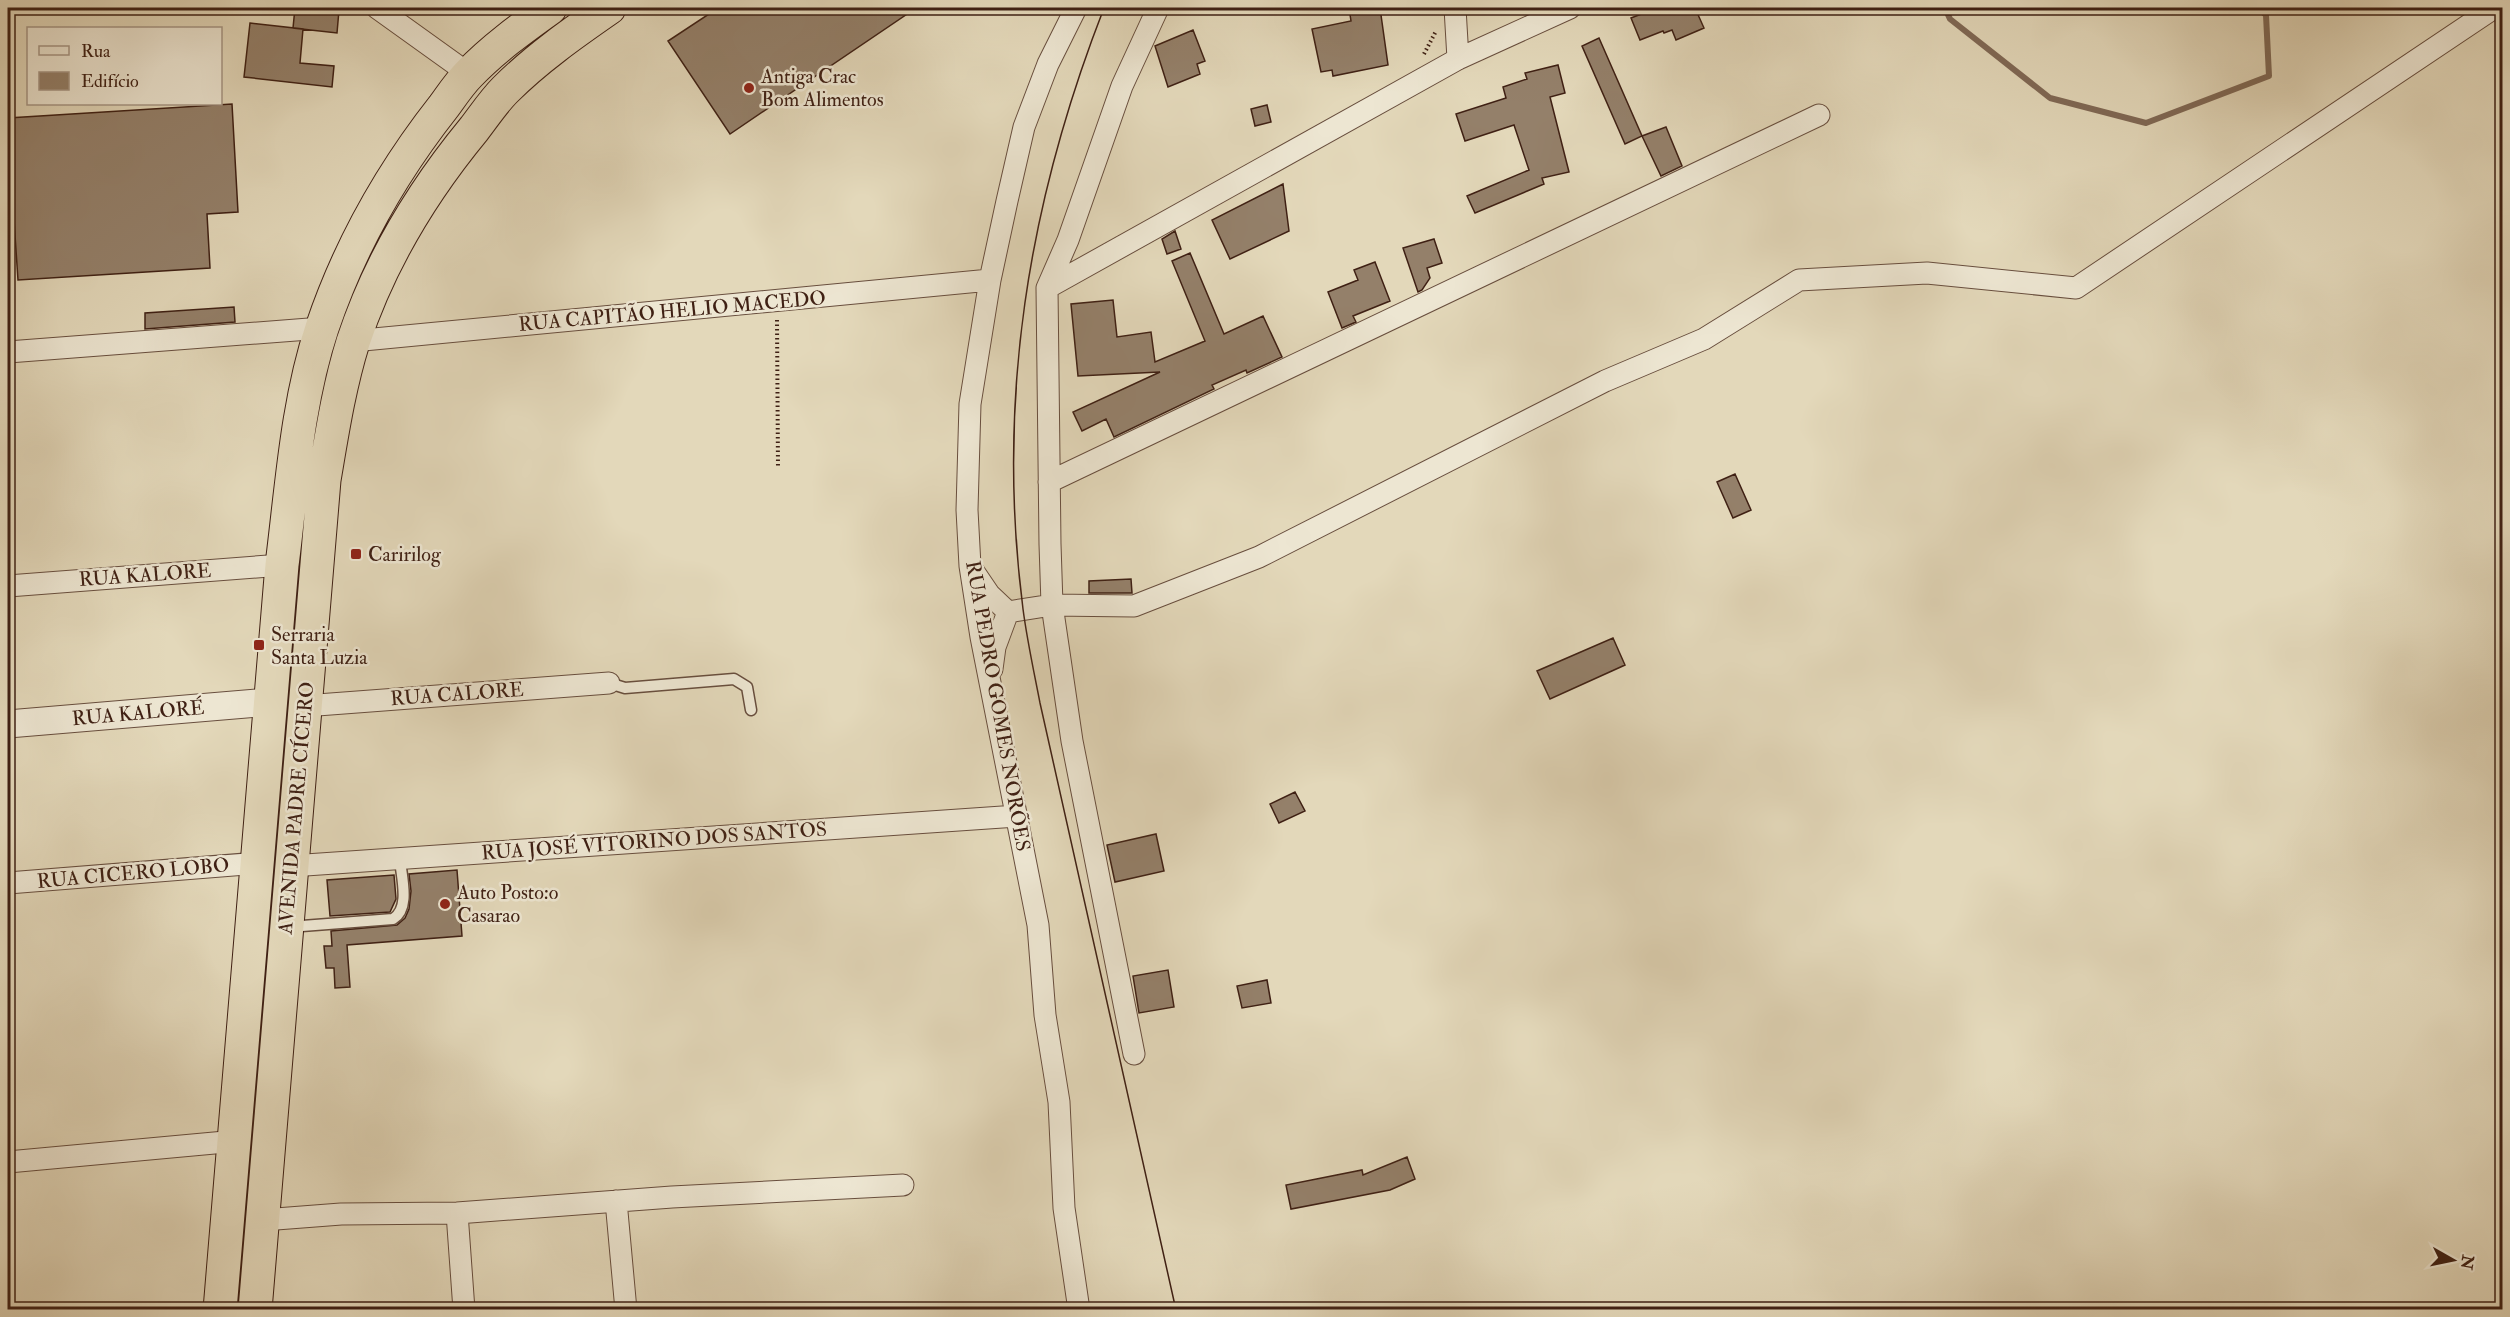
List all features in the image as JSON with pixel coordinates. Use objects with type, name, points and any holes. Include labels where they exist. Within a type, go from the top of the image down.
[{"type":"highway","name":"AVENIDA PADRE CÍCERO","points":[[220,1310],[236,1141],[269,702],[282,565],[295,456],[307,388],[322,328],[357,242],[392,179],[427,127],[469,74],[520,29],[550,8]]},
{"type":"highway","name":"AVENIDA PADRE CÍCERO","points":[[255,1310],[324,480],[336,405],[353,341],[373,292],[401,234],[440,171],[505,90],[564,39],[609,8]]},
{"type":"street","points":[[377,8],[469,74]]},
{"type":"street","name":"RUA PEDRO GOMES NORÕES","points":[[1076,8],[1048,64],[1024,127],[990,280],[969,425],[967,510],[970,566],[981,637],[1038,925],[1045,1015],[1059,1102],[1064,1208],[1079,1310]]},
{"type":"street","points":[[1134,1054],[1072,741],[1052,605],[1047,288],[1068,240],[1122,86],[1158,8]]},
{"type":"street","points":[[1455,8],[1458,59]]},
{"type":"street","points":[[1047,288],[1458,59],[1570,8]]},
{"type":"street","points":[[1008,612],[1052,605],[1134,606],[1259,557],[1605,381],[1704,339],[1799,280],[1927,273],[2076,288],[2494,8]]},
{"type":"street","points":[[1049,482],[1819,115]]},
{"type":"street","name":"RUA CAPITÃO HELIO MACEDO","points":[[353,341],[990,280]]},
{"type":"street","points":[[8,352],[322,328]]},
{"type":"street","name":"RUA KALORE","points":[[8,586],[282,565]]},
{"type":"street","points":[[970,566],[989,594],[1008,612]]},
{"type":"street","points":[[990,680],[995,647],[1008,612]]},
{"type":"street","name":"RUA CALORE","points":[[304,706],[609,683]]},
{"type":"street","name":"RUA KALORÉ","points":[[8,724],[269,702]]},
{"type":"street","name":"RUA JOSÉ VITORINO DOS SANTOS","points":[[291,866],[1017,816]]},
{"type":"street","name":"RUA CICERO LOBO","points":[[8,883],[258,863]]},
{"type":"street","points":[[8,1162],[236,1141]]},
{"type":"street","points":[[263,1220],[341,1214],[457,1214],[616,1201],[903,1185]]},
{"type":"street","points":[[616,1201],[626,1310]]},
{"type":"street","points":[[457,1214],[464,1310]]},
{"type":"lane","points":[[609,683],[625,688],[734,679],[747,687],[752,710]]},
{"type":"lane","points":[[286,927],[393,919],[401,913],[403,903],[400,859]]},
{"type":"path","points":[[1421,60],[1437,28]]},
{"type":"path","points":[[777,301],[778,468]]},
{"type":"building","points":[[295,8],[339,10],[337,33],[293,28]]},
{"type":"building","name":"Antiga Crac Bom Alimentos","points":[[718,8],[916,8],[730,134],[668,41]]},
{"type":"building","points":[[1349,8],[1380,8],[1388,65],[1333,76],[1332,70],[1321,72],[1312,29],[1351,21]]},
{"type":"building","points":[[1657,8],[1695,8],[1704,28],[1676,40],[1672,30],[1640,40],[1631,18]]},
{"type":"building","points":[[250,23],[303,29],[300,63],[334,66],[332,87],[244,77]]},
{"type":"building","points":[[1193,30],[1205,61],[1197,64],[1200,74],[1168,87],[1155,46]]},
{"type":"building","points":[[1599,38],[1642,136],[1625,144],[1582,46]]},
{"type":"building","points":[[1558,65],[1565,93],[1550,97],[1569,172],[1542,178],[1544,184],[1475,213],[1467,196],[1529,170],[1514,125],[1465,141],[1456,114],[1506,98],[1503,87],[1527,79],[1525,73]]},
{"type":"building","points":[[232,104],[238,212],[207,214],[210,268],[18,280],[13,205],[8,205],[8,118]]},
{"type":"building","points":[[1267,105],[1271,122],[1255,126],[1251,109]]},
{"type":"building","points":[[1666,127],[1682,166],[1661,176],[1642,136]]},
{"type":"building","points":[[1283,184],[1289,231],[1230,259],[1212,220]]},
{"type":"building","points":[[1175,231],[1181,249],[1167,254],[1162,239]]},
{"type":"building","points":[[1434,239],[1442,263],[1427,268],[1430,278],[1418,292],[1403,248]]},
{"type":"building","points":[[1190,253],[1224,334],[1263,316],[1282,357],[1247,373],[1246,370],[1212,385],[1214,389],[1114,437],[1106,419],[1082,431],[1073,412],[1160,372],[1078,376],[1071,304],[1113,300],[1117,337],[1151,332],[1155,362],[1205,341],[1172,261]]},
{"type":"building","points":[[1375,262],[1390,301],[1353,316],[1356,322],[1342,328],[1328,292],[1358,280],[1354,270]]},
{"type":"building","points":[[234,307],[235,322],[145,329],[145,313]]},
{"type":"building","points":[[1735,474],[1751,510],[1733,518],[1717,482]]},
{"type":"building","points":[[1131,579],[1132,593],[1089,593],[1089,581]]},
{"type":"building","points":[[1613,638],[1625,665],[1550,699],[1537,671]]},
{"type":"building","points":[[1295,792],[1305,811],[1279,823],[1270,804]]},
{"type":"building","points":[[1156,834],[1164,871],[1115,882],[1107,845]]},
{"type":"building","points":[[457,870],[462,936],[347,945],[350,987],[335,988],[334,968],[326,968],[324,946],[332,946],[331,931],[397,925],[405,918],[409,909],[411,891],[409,874]]},
{"type":"building","points":[[394,875],[396,899],[390,912],[330,916],[327,880]]},
{"type":"building","points":[[1168,970],[1174,1007],[1139,1013],[1133,976]]},
{"type":"building","points":[[1267,980],[1271,1003],[1242,1008],[1237,986]]},
{"type":"building","points":[[1407,1157],[1415,1179],[1390,1190],[1291,1209],[1286,1185],[1362,1170],[1363,1175]]},
{"type":"waterway","points":[[1945,8],[1950,19],[2050,98],[2146,123],[2269,76],[2266,15],[2258,8]]},
{"type":"tram line","points":[[1104,8],[1055,155],[1038,229],[1025,303],[1017,378],[1014,454],[1016,531],[1023,609],[1040,703],[1176,1310]]},
{"type":"place","name":"Antiga Crac Bom Alimentos","points":[[749,88]]},
{"type":"place","name":"Caririlog","points":[[356,554]]},
{"type":"place","name":"Serraria Santa Luzia","points":[[259,645]]},
{"type":"place","name":"Auto Posto:o Casarao","points":[[445,904]]}]
